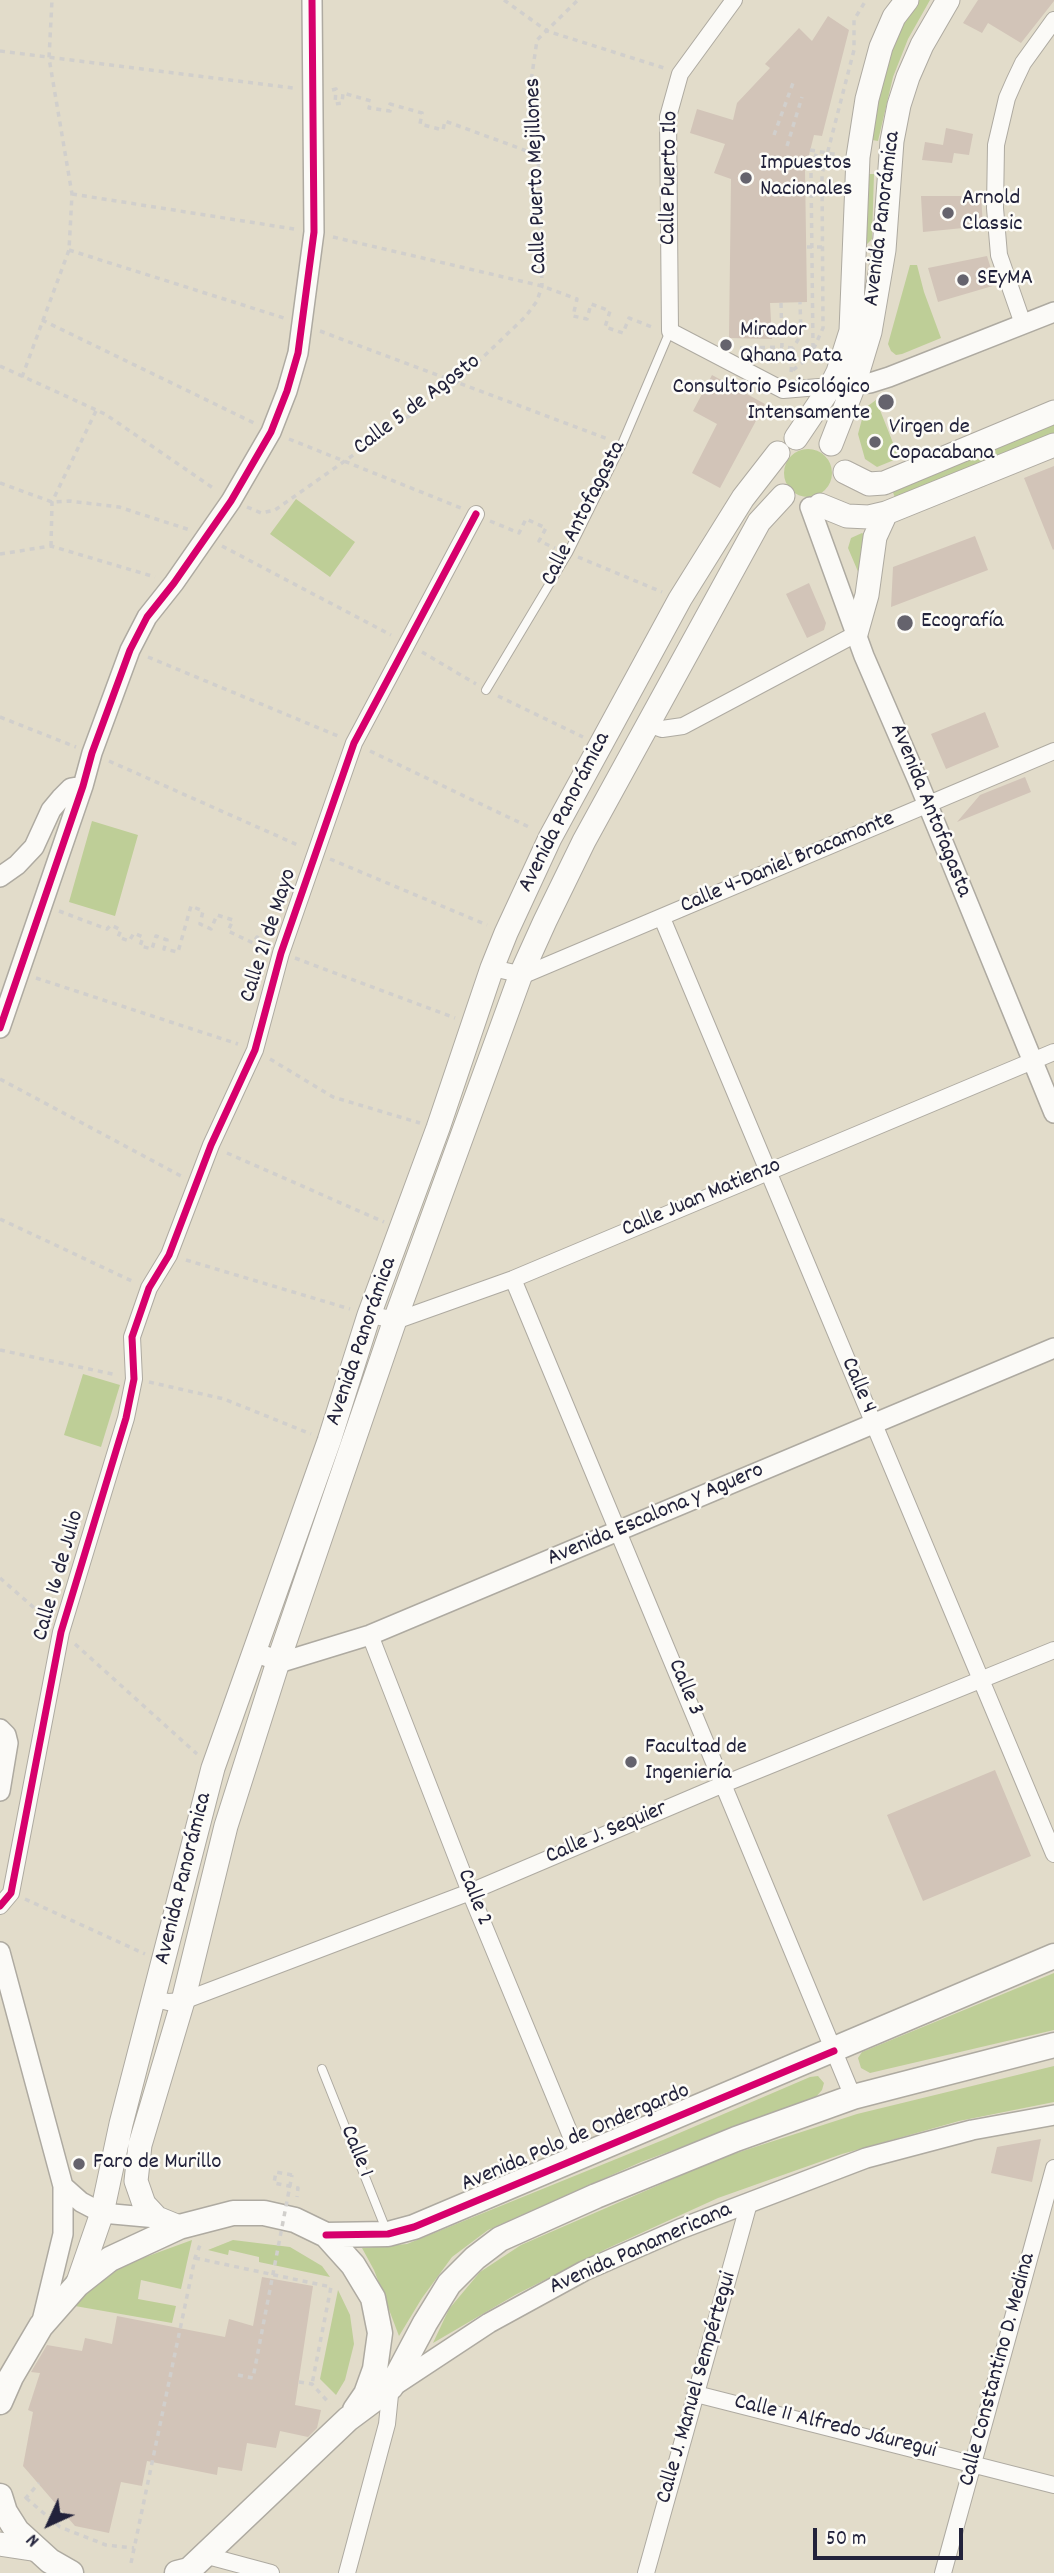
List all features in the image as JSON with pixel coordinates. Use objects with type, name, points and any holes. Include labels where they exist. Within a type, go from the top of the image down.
[{"type":"main road","name":"Avenida Panorámica","points":[[77,2284],[102,2213],[121,2124],[213,1768],[492,968],[550,838],[680,599],[743,498],[787,445],[831,386],[838,372],[851,331],[858,157],[867,99],[881,47],[894,17],[907,0]]},
{"type":"main road","name":"Avenida Panorámica","points":[[831,444],[855,385],[870,332],[882,262],[890,160],[899,105],[922,45],[948,0]]},
{"type":"main road","points":[[845,472],[869,484],[884,483],[1054,412]]},
{"type":"main road","points":[[815,506],[838,493],[845,472],[841,456],[831,444],[820,437],[808,436],[787,445],[774,475],[783,496],[800,506],[815,506],[847,516],[869,517],[886,513],[1054,444]]},
{"type":"main road","name":"Avenida Panorámica","points":[[168,2222],[144,2204],[136,2181],[140,2145],[183,2001],[226,1826],[278,1662],[396,1320],[522,974],[545,921],[605,802],[759,522],[783,496]]},
{"type":"main road","points":[[856,635],[867,595],[875,537],[886,513]]},
{"type":"main road","points":[[577,788],[605,802]]},
{"type":"main road","name":"Avenida Polo de Ondergardo","points":[[326,2235],[388,2234],[414,2227],[1054,1956]]},
{"type":"main road","points":[[391,2387],[449,2284],[475,2258],[500,2239],[596,2196],[736,2139],[853,2097],[1054,2045]]},
{"type":"main road","points":[[0,2402],[11,2377],[41,2326],[77,2284],[110,2259],[168,2222],[233,2213],[264,2213],[295,2220],[326,2235],[353,2266],[373,2298],[380,2333],[374,2369],[366,2394],[339,2412]]},
{"type":"main road","name":"Avenida Panamericana","points":[[189,2568],[339,2412],[391,2387]]},
{"type":"main road","points":[[11,2500],[5,2512],[17,2531],[54,2564]]},
{"type":"main road","points":[[0,2544],[54,2564]]},
{"type":"street","points":[[0,1028],[92,754],[130,650],[147,617],[174,583],[231,500],[271,432],[298,354],[314,232],[315,91],[312,0]]},
{"type":"street","name":"Calle Puerto Ilo","points":[[670,331],[668,117],[680,74],[734,0]]},
{"type":"street","points":[[1023,324],[999,255],[995,208],[996,145],[1007,98],[1014,82],[1023,63],[1054,20]]},
{"type":"street","points":[[670,331],[783,390],[870,383],[1054,312]]},
{"type":"street","name":"Avenida Antofagasta","points":[[815,506],[856,635],[1054,1113]]},
{"type":"street","name":"Calle 21 de Mayo","points":[[134,1379],[132,1337],[149,1288],[169,1255],[195,1183],[255,1050],[281,953],[354,743],[476,514]]},
{"type":"street","points":[[648,724],[662,729],[683,726],[856,635]]},
{"type":"street","name":"Calle 4-Daniel Bracamonte","points":[[522,974],[662,918],[1054,751]]},
{"type":"street","points":[[0,877],[17,865],[34,847],[51,810],[61,798],[71,788],[83,786]]},
{"type":"street","name":"Calle 4","points":[[662,918],[1054,1854]]},
{"type":"street","points":[[492,968],[522,974]]},
{"type":"street","name":"Calle Juan Matienzo","points":[[369,1315],[396,1320],[513,1279],[1054,1052]]},
{"type":"street","name":"Calle 3","points":[[513,1279],[853,2097]]},
{"type":"street","name":"Avenida Escalona y Aguero","points":[[278,1662],[369,1635],[1054,1348]]},
{"type":"street","name":"Calle 16 de Julio","points":[[0,1906],[11,1893],[61,1632],[116,1455],[134,1379]]},
{"type":"street","name":"Calle 2","points":[[369,1635],[470,1892],[580,2158]]},
{"type":"street","name":"Calle J. Sequier","points":[[155,1998],[183,2001],[470,1892],[724,1784],[1054,1650]]},
{"type":"street","points":[[254,1652],[278,1662]]},
{"type":"street","points":[[0,1730],[6,1735],[8,1743],[0,1791]]},
{"type":"street","points":[[0,1952],[63,2186],[63,2234],[41,2326]]},
{"type":"street","name":"Avenida Panamericana","points":[[391,2387],[489,2323],[584,2271],[680,2229],[866,2158],[972,2130],[1054,2115]]},
{"type":"street","name":"Calle Constantino D. Medina","points":[[943,2573],[1052,2185],[1054,2168]]},
{"type":"street","points":[[63,2186],[81,2202],[102,2213],[168,2222]]},
{"type":"street","name":"Calle J. Manuel Sempértegui","points":[[646,2573],[749,2203]]},
{"type":"street","points":[[347,2573],[387,2424],[391,2387],[380,2333]]},
{"type":"street","name":"Calle 11 Alfredo Jáuregui","points":[[696,2394],[1054,2485]]},
{"type":"street","points":[[189,2568],[271,2573]]},
{"type":"lane","name":"Calle Antofagasta","points":[[486,690],[568,553],[622,444],[670,331]]},
{"type":"lane","name":"Calle 1","points":[[321,2069],[388,2234]]},
{"type":"path","points":[[22,377],[69,250],[72,194],[49,58],[52,0]]},
{"type":"path","points":[[504,0],[547,31],[680,74]]},
{"type":"path","points":[[800,302],[801,335],[793,348],[791,371],[801,365],[813,350],[822,328],[822,174],[854,50],[854,20],[866,0]]},
{"type":"path","points":[[0,51],[315,91],[336,89],[335,104],[342,103],[343,93],[371,101],[369,108],[390,111],[390,104],[422,113],[420,124],[443,130],[445,121],[538,155]]},
{"type":"path","points":[[775,135],[793,83]]},
{"type":"path","points":[[787,145],[802,97]]},
{"type":"path","points":[[810,149],[844,156]]},
{"type":"path","points":[[813,350],[811,172],[817,151]]},
{"type":"path","points":[[72,194],[314,232],[542,286],[577,299],[573,316],[587,319],[591,304],[610,312],[605,327],[624,333],[629,318],[670,331]]},
{"type":"path","points":[[807,247],[824,247]]},
{"type":"path","points":[[69,250],[302,324],[622,444]]},
{"type":"path","points":[[824,253],[830,253]]},
{"type":"path","points":[[781,303],[782,347]]},
{"type":"path","points":[[42,320],[271,432],[519,533],[526,519],[546,528],[539,541],[680,599]]},
{"type":"path","points":[[822,328],[829,329]]},
{"type":"path","points":[[801,335],[813,334]]},
{"type":"path","points":[[727,348],[793,348]]},
{"type":"path","points":[[51,547],[52,502],[96,411]]},
{"type":"path","points":[[0,483],[52,502],[69,501],[119,507],[206,537]]},
{"type":"path","points":[[0,554],[51,547],[174,583]]},
{"type":"path","points":[[0,717],[506,933]]},
{"type":"path","points":[[41,905],[107,929],[111,925],[121,930],[118,937],[129,941],[134,933],[143,937],[140,946],[152,949],[156,936],[167,940],[164,949],[178,953],[191,906],[203,911],[200,924],[211,929],[217,915],[233,920],[228,932],[253,943],[257,937],[281,953],[474,1025]]},
{"type":"path","points":[[20,973],[255,1050],[333,1097],[438,1128]]},
{"type":"path","points":[[0,1079],[195,1183]]},
{"type":"path","points":[[211,1145],[401,1230]]},
{"type":"path","points":[[0,1219],[149,1288]]},
{"type":"path","points":[[169,1255],[369,1315]]},
{"type":"path","points":[[0,1350],[224,1399],[329,1441]]},
{"type":"path","points":[[0,1577],[213,1768]]},
{"type":"path","points":[[11,1893],[163,1962]]},
{"type":"path","points":[[238,2375],[253,2378],[292,2175],[276,2172],[274,2183],[298,2188]]},
{"type":"path","points":[[131,2563],[195,2258],[201,2245]]},
{"type":"path","points":[[195,2258],[331,2287],[312,2384]]},
{"type":"path","points":[[299,2382],[312,2384],[339,2412]]},
{"type":"path","points":[[11,2500],[26,2498],[39,2483]]},
{"type":"path","points":[[26,2498],[60,2527],[106,2545],[134,2548]]},
{"type":"green space","points":[[918,0],[930,0],[908,39],[893,77],[878,141],[867,139],[869,123],[898,30]]},
{"type":"green space","points":[[864,174],[874,174],[872,239],[867,244],[863,243]]},
{"type":"green space","points":[[910,265],[917,265],[941,338],[896,355],[888,344]]},
{"type":"green space","points":[[876,400],[899,458],[877,467],[865,459],[858,434],[865,408]]},
{"type":"green space","points":[[1051,423],[1054,425],[1054,434],[896,500],[892,490]]},
{"type":"green space","points":[[808,449],[825,456],[832,473],[825,490],[808,497],[791,490],[784,473],[791,456]]},
{"type":"green space","points":[[296,499],[355,542],[330,577],[270,534]]},
{"type":"green space","points":[[862,533],[865,535],[862,581],[848,548],[851,538]]},
{"type":"green space","points":[[92,821],[138,835],[115,916],[69,902]]},
{"type":"green space","points":[[83,1374],[120,1385],[101,1447],[64,1435]]},
{"type":"green space","points":[[1054,1973],[1054,2030],[870,2073],[861,2068],[858,2058],[862,2052]]},
{"type":"green space","points":[[1054,2066],[1054,2102],[959,2121],[842,2154],[718,2198],[606,2249],[515,2295],[433,2343],[449,2309],[480,2272],[521,2245],[721,2158],[857,2114]]},
{"type":"green space","points":[[818,2076],[824,2083],[815,2098],[641,2162],[488,2230],[452,2257],[399,2336],[374,2270],[362,2248],[407,2244],[810,2077]]},
{"type":"green space","points":[[192,2240],[181,2289],[141,2280],[138,2299],[176,2306],[172,2323],[75,2306],[89,2289],[121,2266]]},
{"type":"green space","points":[[233,2240],[290,2247],[322,2266],[330,2277],[259,2262],[259,2257],[229,2250],[228,2255],[208,2250]]},
{"type":"green space","points":[[338,2290],[350,2315],[354,2344],[345,2380],[336,2395],[320,2379]]},
{"type":"building","points":[[978,0],[1054,1],[1021,43],[988,23],[982,33],[963,23]]},
{"type":"building","points":[[828,16],[849,30],[822,136],[814,135],[805,171],[807,302],[770,303],[772,339],[729,338],[731,179],[714,173],[725,144],[690,133],[697,109],[733,120],[737,103],[770,68],[765,64],[799,28],[812,41]]},
{"type":"building","points":[[946,128],[973,134],[969,155],[954,153],[952,163],[922,160],[925,142],[943,145]]},
{"type":"building","points":[[921,196],[981,196],[983,226],[923,232]]},
{"type":"building","name":"SEyMA","points":[[987,256],[996,285],[938,302],[928,268]]},
{"type":"building","points":[[712,375],[765,404],[720,488],[692,473],[717,424],[693,411]]},
{"type":"building","points":[[1054,466],[1054,549],[1053,550],[1024,478]]},
{"type":"building","points":[[975,536],[988,570],[891,607],[893,567]]},
{"type":"building","points":[[809,583],[826,623],[824,630],[807,638],[786,594]]},
{"type":"building","points":[[985,712],[999,747],[946,769],[931,734]]},
{"type":"building","points":[[1025,777],[1031,792],[957,822],[980,795]]},
{"type":"building","points":[[995,1770],[1031,1856],[923,1901],[887,1815]]},
{"type":"building","points":[[1041,2139],[1032,2182],[991,2173],[997,2147]]},
{"type":"building","points":[[262,2277],[313,2286],[295,2405],[321,2410],[317,2428],[308,2437],[280,2431],[276,2448],[247,2443],[242,2471],[218,2467],[217,2475],[147,2461],[142,2486],[121,2482],[109,2533],[75,2526],[23,2466],[33,2412],[28,2410],[40,2373],[31,2372],[47,2345],[82,2351],[85,2338],[112,2344],[117,2316],[225,2337],[229,2319],[253,2326]]},
{"type":"cycle path","points":[[0,1028],[92,753],[130,650],[147,617],[231,501],[271,432],[287,391],[298,353],[314,232],[312,0]]},
{"type":"cycle path","points":[[0,1906],[11,1893],[61,1632],[126,1418],[134,1379],[132,1337],[149,1288],[169,1255],[211,1145],[255,1050],[281,953],[354,743],[476,514]]},
{"type":"cycle path","points":[[326,2235],[388,2234],[414,2227],[834,2051]]},
{"type":"place","name":"Impuestos Nacionales","points":[[746,178]]},
{"type":"place","name":"Arnold Classic","points":[[948,213]]},
{"type":"place","name":"SEyMA","points":[[963,280]]},
{"type":"place","name":"Mirador Qhana Pata","points":[[726,345]]},
{"type":"place","name":"Consultorio Psicológico Intensamente","points":[[886,402]]},
{"type":"place","name":"Virgen de Copacabana","points":[[875,442]]},
{"type":"place","name":"Ecografía","points":[[905,623]]},
{"type":"place","name":"Facultad de Ingeniería","points":[[631,1762]]},
{"type":"place","name":"Faro de Murillo","points":[[79,2164]]}]
